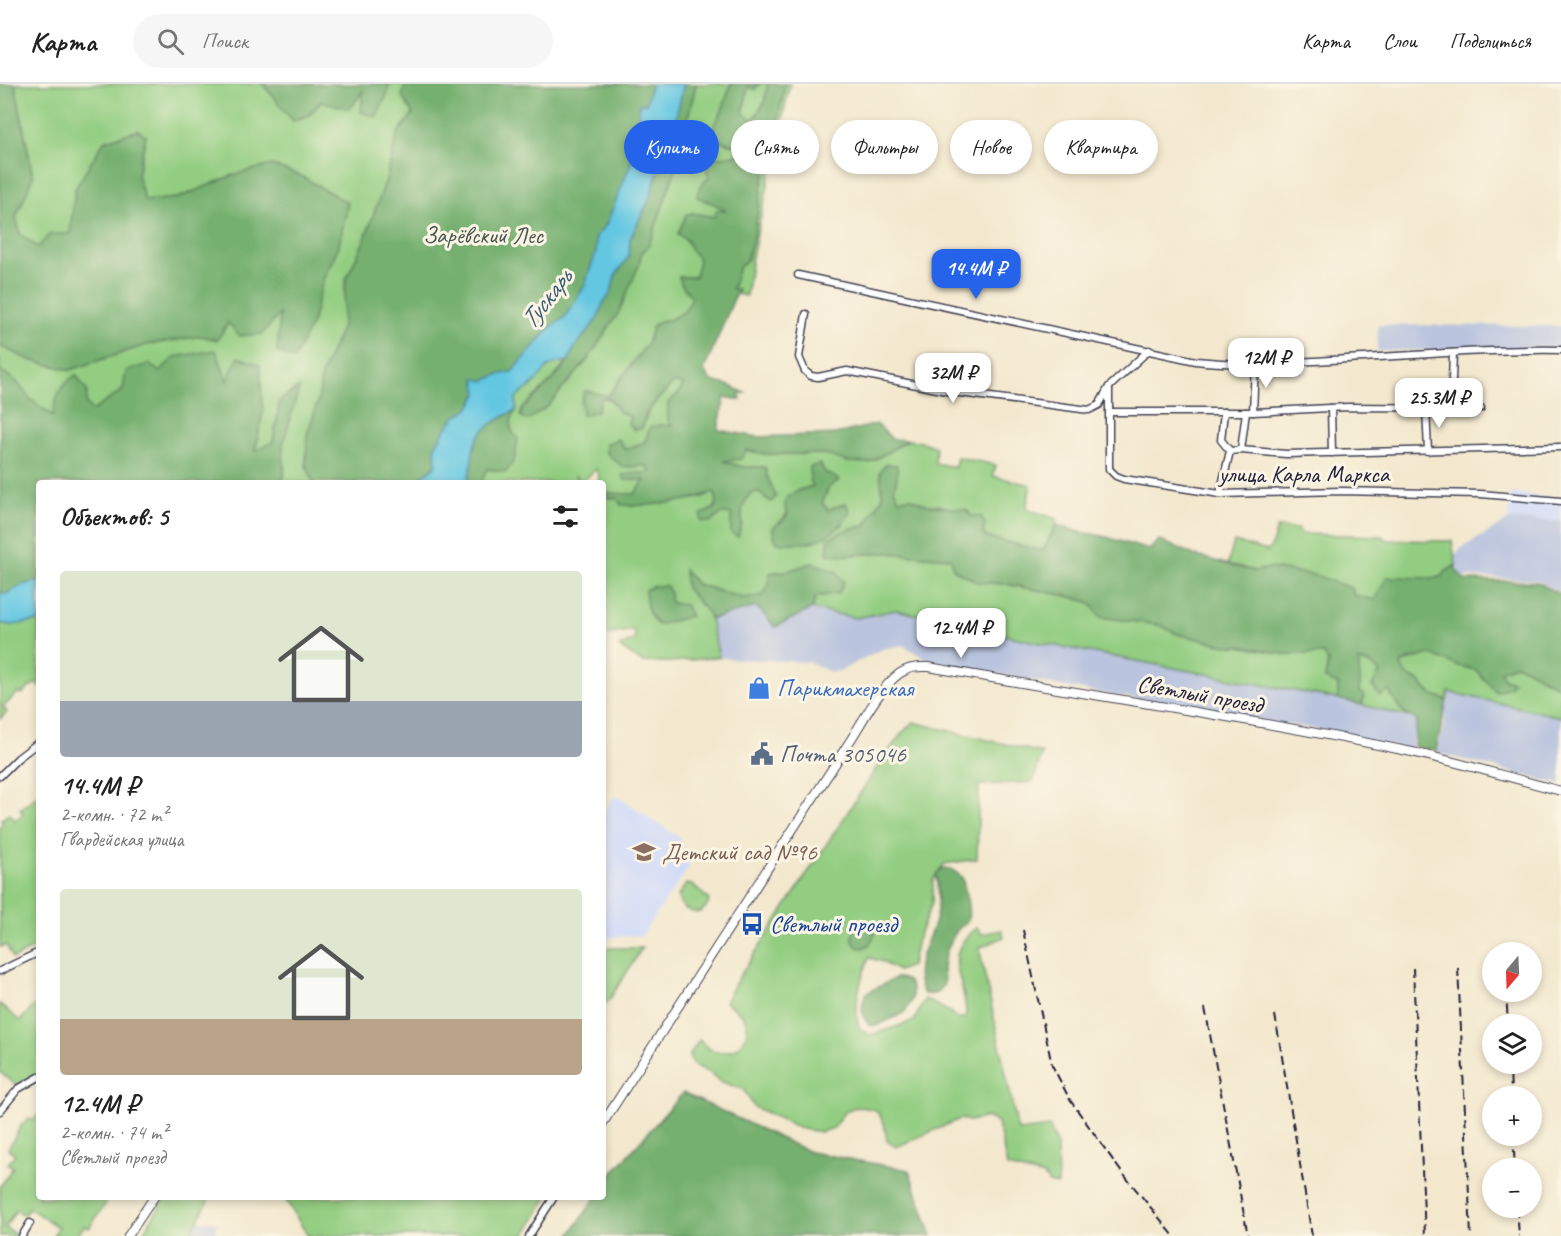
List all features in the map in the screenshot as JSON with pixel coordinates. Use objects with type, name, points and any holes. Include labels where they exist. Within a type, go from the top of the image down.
[{"type":"street","points":[[798,275],[1196,361],[1255,365],[1453,353],[1561,350]]},
{"type":"street","points":[[806,314],[799,357],[805,371],[811,376],[818,377],[847,371],[952,392],[1089,410],[1100,405],[1109,387],[1149,350]]},
{"type":"street","points":[[1451,407],[1453,353]]},
{"type":"street","points":[[1241,450],[1255,365]]},
{"type":"street","name":"улица Карла Маркса","points":[[1109,387],[1109,469],[1116,476],[1149,484],[1221,494],[1341,491],[1440,493],[1561,501]]},
{"type":"street","points":[[1426,407],[1428,451]]},
{"type":"street","points":[[1109,411],[1249,412],[1331,408],[1481,408]]},
{"type":"street","points":[[1331,408],[1332,453]]},
{"type":"street","points":[[1221,494],[1230,451],[1221,440],[1224,412]]},
{"type":"street","name":"улица Карла Маркса","points":[[1230,451],[1286,454],[1561,447]]},
{"type":"street","name":"Светлый проезд","points":[[606,1118],[850,741],[888,684],[904,670],[929,666],[1314,733],[1414,753],[1561,791]]},
{"type":"street","points":[[0,776],[36,744]]},
{"type":"street","points":[[0,971],[36,953]]},
{"type":"street","points":[[0,1111],[18,1089],[36,1079]]},
{"type":"street","points":[[128,1236],[152,1200]]},
{"type":"street","points":[[529,1236],[552,1200]]},
{"type":"street","points":[[22,1236],[30,1223]]},
{"type":"shaded area","points":[[1378,325],[1561,326],[1561,348],[1377,351]]},
{"type":"shaded area","points":[[1509,493],[1561,498],[1561,521],[1509,520]]},
{"type":"shaded area","points":[[1509,520],[1561,521],[1561,593],[1537,580],[1459,576],[1454,556],[1460,549]]},
{"type":"shaded area","points":[[757,607],[775,627],[812,609],[856,618],[896,610],[1031,641],[1331,697],[1417,720],[1411,750],[1338,733],[1059,686],[928,660],[903,645],[882,649],[840,671],[831,672],[808,662],[718,658],[710,619]]},
{"type":"shaded area","points":[[1451,690],[1561,713],[1561,785],[1437,753]]},
{"type":"shaded area","name":"Детский сад №96","points":[[615,795],[680,838],[689,867],[642,935],[606,938],[606,808]]},
{"type":"shaded area","points":[[195,1220],[217,1222],[216,1236],[191,1236]]},
{"type":"green space","points":[[0,84],[15,84],[33,177],[16,217],[20,234],[38,247],[50,234],[70,234],[75,189],[104,141],[138,130],[146,136],[137,175],[145,201],[178,198],[236,174],[272,165],[301,176],[348,203],[339,246],[323,280],[312,323],[294,359],[277,352],[280,314],[262,334],[240,336],[228,323],[217,340],[201,336],[146,345],[70,370],[30,360],[0,346]]},
{"type":"green space","points":[[15,84],[263,84],[269,92],[309,115],[321,101],[363,90],[387,95],[389,84],[406,84],[402,96],[413,114],[398,133],[386,180],[365,239],[346,279],[342,326],[321,376],[319,398],[307,436],[306,465],[313,480],[282,480],[284,477],[283,444],[298,388],[280,400],[273,442],[255,452],[263,412],[227,381],[160,372],[123,390],[92,411],[86,403],[87,391],[76,375],[53,416],[30,399],[16,381],[0,370],[0,346],[30,360],[70,370],[146,345],[201,336],[217,339],[228,323],[281,313],[312,323],[323,280],[339,246],[236,174],[178,198],[145,201],[137,175],[146,136],[75,189],[70,235],[38,248],[20,234],[16,217],[33,177]]},
{"type":"green space","points":[[263,84],[389,84],[387,95],[376,117],[361,112],[363,91],[350,109],[321,101],[309,115],[293,121]]},
{"type":"green space","name":"Зарёвский Лес","points":[[406,84],[651,84],[646,104],[640,104],[638,120],[624,120],[624,174],[627,174],[606,225],[596,236],[596,252],[584,287],[565,317],[551,327],[512,372],[497,375],[484,382],[469,408],[454,418],[435,446],[436,465],[418,480],[313,480],[306,465],[307,436],[319,398],[321,376],[342,326],[346,279],[365,239],[386,180],[398,133],[413,114],[402,96]]},
{"type":"green space","points":[[684,84],[696,84],[687,120],[675,120]]},
{"type":"green space","points":[[696,84],[731,84],[717,120],[687,120]]},
{"type":"green space","points":[[731,84],[759,84],[755,89],[748,87],[743,113],[753,120],[731,120],[731,144],[719,141],[719,120],[717,120]]},
{"type":"green space","points":[[759,84],[768,84],[764,103],[752,120],[743,113],[748,86],[755,89]]},
{"type":"green space","points":[[768,84],[785,84],[778,120],[753,120],[764,103]]},
{"type":"green space","points":[[785,84],[790,84],[782,120],[778,120]]},
{"type":"green space","points":[[719,133],[725,143],[731,144],[731,158],[719,169]]},
{"type":"green space","points":[[731,156],[731,174],[765,174],[754,235],[746,261],[739,267],[732,289],[738,289],[704,370],[711,381],[728,385],[745,393],[739,394],[741,400],[725,397],[718,430],[758,437],[836,434],[877,424],[892,439],[908,440],[869,463],[848,462],[824,454],[765,454],[746,450],[741,459],[723,461],[743,467],[765,467],[776,497],[771,502],[759,492],[750,493],[742,508],[742,524],[738,537],[731,533],[731,514],[721,514],[711,522],[701,521],[701,515],[715,508],[717,500],[714,492],[681,501],[643,505],[621,505],[617,498],[606,497],[606,493],[635,494],[645,480],[625,480],[622,475],[650,472],[648,466],[623,467],[606,453],[606,444],[618,439],[625,449],[645,442],[650,427],[672,426],[668,421],[668,403],[679,393],[683,385],[674,382],[647,411],[642,428],[634,430],[628,423],[630,416],[619,412],[610,399],[601,398],[597,411],[582,415],[581,401],[585,391],[608,396],[647,344],[653,326],[659,321],[669,320],[684,312],[692,298],[679,277],[695,277],[699,260],[687,240],[678,234],[686,215],[692,213],[714,217],[717,210],[725,211],[716,204],[697,197],[700,186],[709,178],[708,174],[719,174],[719,157]]},
{"type":"green space","points":[[657,174],[674,174],[649,245],[641,254],[639,265],[619,312],[589,358],[547,407],[528,420],[520,416],[523,408],[551,382],[568,362],[575,347],[598,318],[603,303],[611,293],[615,276],[629,256],[630,239],[648,202]]},
{"type":"green space","points":[[674,174],[713,174],[700,186],[705,201],[716,203],[726,211],[714,217],[692,213],[686,215],[678,234],[688,243],[700,260],[695,277],[679,277],[682,285],[693,298],[684,312],[669,320],[659,321],[653,326],[647,344],[608,396],[601,395],[601,398],[610,399],[619,412],[630,416],[642,428],[651,408],[664,393],[675,382],[683,385],[679,393],[668,403],[673,427],[660,425],[645,442],[625,450],[623,467],[648,466],[650,473],[625,480],[645,480],[635,494],[606,493],[606,480],[598,480],[596,469],[584,480],[580,480],[575,475],[577,480],[482,480],[487,469],[506,472],[511,432],[510,420],[516,410],[515,397],[533,385],[553,363],[568,361],[523,408],[547,407],[589,358],[629,286],[639,265],[641,254],[649,245]]},
{"type":"green space","points":[[765,174],[770,174],[746,296],[736,294],[738,289],[731,289],[739,267],[747,261],[754,235]]},
{"type":"green space","points":[[216,350],[227,381],[238,357],[260,365],[263,412],[255,451],[273,442],[280,400],[299,388],[283,444],[284,477],[282,480],[36,480],[36,582],[22,585],[6,594],[0,593],[0,370],[16,381],[30,399],[53,416],[59,392],[76,375],[87,391],[86,403],[92,411],[123,390],[126,371],[149,364],[160,372],[174,357]]},
{"type":"green space","points":[[516,410],[511,425],[512,432],[518,439],[514,461],[506,472],[487,469],[482,480],[468,480],[478,436],[493,423]]},
{"type":"green space","points":[[908,440],[922,442],[936,447],[935,463],[955,467],[957,457],[996,465],[993,476],[1031,485],[1026,509],[1058,519],[1043,551],[986,537],[971,516],[939,505],[927,505],[911,498],[899,499],[894,489],[897,477],[880,472],[883,497],[865,526],[849,529],[845,555],[888,553],[951,558],[977,582],[1006,584],[1090,602],[1101,617],[1160,625],[1177,634],[1226,645],[1283,654],[1324,654],[1328,662],[1325,678],[1338,684],[1338,699],[1031,641],[896,610],[856,618],[812,609],[816,597],[827,594],[813,563],[787,571],[770,573],[763,596],[743,598],[696,584],[685,571],[698,602],[709,614],[719,657],[671,662],[642,662],[619,647],[635,639],[634,630],[606,635],[606,497],[652,504],[700,498],[714,492],[717,500],[715,508],[701,515],[731,514],[742,524],[742,508],[750,493],[759,492],[766,499],[776,497],[765,467],[743,467],[720,461],[745,450],[765,454],[824,454],[848,462],[869,463]],"holes":[[[824,472],[839,480],[829,487],[822,503],[843,525],[813,542],[773,528],[786,516],[799,490],[813,486]]]},
{"type":"green space","points":[[820,464],[825,472],[839,480],[829,487],[822,503],[828,510],[846,503],[850,512],[836,529],[819,539],[798,543],[776,542],[772,528],[788,514],[785,508],[786,498],[799,490],[813,486],[810,480],[810,467]]},
{"type":"green space","points":[[886,464],[897,465],[894,489],[899,499],[911,498],[927,505],[967,510],[971,516],[981,516],[985,524],[983,533],[986,537],[1043,551],[1057,525],[1149,550],[1159,540],[1194,555],[1237,567],[1255,571],[1270,568],[1315,575],[1353,589],[1353,595],[1375,600],[1387,577],[1435,578],[1443,576],[1456,565],[1456,570],[1465,580],[1537,582],[1561,595],[1561,688],[1517,664],[1500,671],[1504,679],[1513,682],[1510,687],[1496,692],[1476,670],[1456,665],[1430,654],[1412,659],[1401,664],[1405,674],[1419,681],[1431,694],[1447,700],[1436,751],[1414,747],[1417,720],[1397,705],[1389,691],[1380,696],[1372,686],[1380,672],[1369,663],[1359,662],[1359,691],[1364,696],[1362,705],[1338,699],[1338,684],[1325,679],[1328,662],[1324,654],[1283,654],[1226,645],[1177,634],[1160,625],[1101,617],[1089,602],[1006,584],[977,582],[953,569],[951,558],[888,553],[827,554],[829,538],[849,529],[865,526],[883,497],[880,472]]},
{"type":"green space","points":[[1277,528],[1297,529],[1303,534],[1382,536],[1388,540],[1452,541],[1456,565],[1443,576],[1416,579],[1375,600],[1352,595],[1270,568],[1255,571],[1228,564],[1234,542],[1268,551]]},
{"type":"green space","points":[[813,563],[837,572],[844,582],[839,593],[816,597],[812,609],[775,627],[757,607],[710,619],[709,614],[686,588],[684,570],[696,584],[743,598],[763,596],[770,573],[787,571]]},
{"type":"green space","points":[[654,586],[667,586],[671,603],[685,605],[691,616],[658,625],[649,613],[645,595],[645,590]]},
{"type":"green space","points":[[36,621],[36,684],[22,694],[19,692],[3,707],[7,712],[0,719],[0,623],[12,625]]},
{"type":"green space","points":[[1430,654],[1456,665],[1476,670],[1483,679],[1512,682],[1504,679],[1500,671],[1517,664],[1561,688],[1561,717],[1449,692],[1447,700],[1431,694],[1419,681],[1405,674],[1400,664]]},
{"type":"green space","points":[[1359,662],[1368,664],[1379,671],[1397,705],[1409,717],[1362,705],[1364,696],[1359,691]]},
{"type":"green space","points":[[913,722],[1042,753],[1033,782],[979,785],[977,859],[944,864],[933,880],[932,903],[917,940],[911,966],[898,971],[881,961],[869,958],[858,993],[859,1028],[870,1035],[914,1021],[925,999],[950,1012],[957,1019],[966,1017],[957,969],[959,949],[965,938],[977,927],[981,934],[1002,930],[1004,937],[979,948],[1018,1131],[1050,1127],[1057,1146],[1058,1185],[1049,1183],[1044,1176],[1007,1167],[998,1123],[987,1117],[970,1121],[960,1119],[896,1147],[887,1141],[884,1123],[877,1111],[862,1107],[846,1111],[834,1128],[821,1132],[802,1129],[754,1107],[744,1090],[720,1081],[694,1065],[689,1056],[699,1040],[710,1049],[726,1052],[739,1045],[744,1039],[747,1025],[744,1017],[725,1002],[880,763]]},
{"type":"green space","points":[[36,796],[36,947],[13,959],[6,945],[0,947],[0,826],[3,823],[1,820],[9,813],[15,820],[23,814],[20,809]]},
{"type":"green space","points":[[942,868],[951,869],[962,877],[969,915],[967,921],[957,930],[948,949],[943,967],[943,987],[935,993],[924,994],[918,974],[919,965],[936,917],[938,896],[936,874]]},
{"type":"green space","points":[[686,884],[692,885],[709,899],[708,905],[701,912],[690,911],[681,904],[678,896]]},
{"type":"green space","points":[[867,921],[873,924],[875,934],[869,945],[863,948],[857,947],[853,942],[853,933],[857,924]]},
{"type":"green space","points":[[606,948],[642,948],[606,1002]]},
{"type":"green space","points":[[896,978],[910,984],[912,999],[910,1004],[900,1015],[880,1025],[869,1025],[862,1010],[866,993]]},
{"type":"green space","points":[[0,1004],[20,1021],[36,1004],[36,1076],[17,1086],[0,1072]]},
{"type":"green space","points":[[683,1093],[810,1152],[909,1170],[932,1236],[569,1236],[594,1200],[606,1200],[606,1183]]},
{"type":"green space","points":[[29,1118],[33,1121],[36,1118],[36,1200],[108,1200],[89,1228],[84,1226],[77,1236],[53,1236],[58,1227],[29,1208],[24,1215],[16,1210],[5,1227],[15,1234],[14,1236],[0,1236],[0,1187],[13,1167],[8,1164],[15,1154],[8,1149],[21,1126]]},
{"type":"green space","points":[[164,1200],[208,1200],[190,1236],[141,1236]]},
{"type":"green space","points":[[286,1200],[546,1200],[524,1236],[308,1236]]},
{"type":"water","points":[[651,84],[684,84],[675,120],[638,120],[640,104],[646,104]]},
{"type":"water","points":[[627,174],[657,174],[648,202],[630,239],[629,256],[615,276],[611,293],[603,303],[598,318],[575,347],[568,361],[549,366],[530,387],[516,397],[516,410],[493,423],[478,436],[468,480],[418,480],[436,465],[435,446],[445,430],[454,418],[469,408],[478,394],[475,378],[484,381],[512,372],[551,327],[565,317],[584,287],[596,252],[596,236],[606,225]]},
{"type":"water","points":[[36,582],[36,621],[12,625],[0,623],[0,593],[6,594],[22,585]]},
{"type":"railway","points":[[1023,930],[1052,1065],[1070,1100],[1120,1170],[1174,1236]]},
{"type":"railway","points":[[1413,968],[1425,1236]]},
{"type":"railway","points":[[1458,968],[1471,1236]]},
{"type":"railway","points":[[1507,1002],[1507,1014]]},
{"type":"railway","points":[[1205,1008],[1248,1236]]},
{"type":"railway","points":[[1275,1015],[1312,1236]]},
{"type":"railway","points":[[1510,1074],[1511,1086]]},
{"type":"railway","points":[[1514,1146],[1514,1158]]},
{"type":"railway","points":[[1518,1218],[1519,1236]]},
{"type":"place","name":"Парикмахерская","points":[[759,688]]},
{"type":"place","name":"Почта 305046","points":[[762,754]]},
{"type":"place","name":"Детский сад №96","points":[[644,852]]},
{"type":"place","name":"Светлый проезд","points":[[752,924]]},
{"type":"water label","name":"Тускарь","points":[[546,299]]}]
